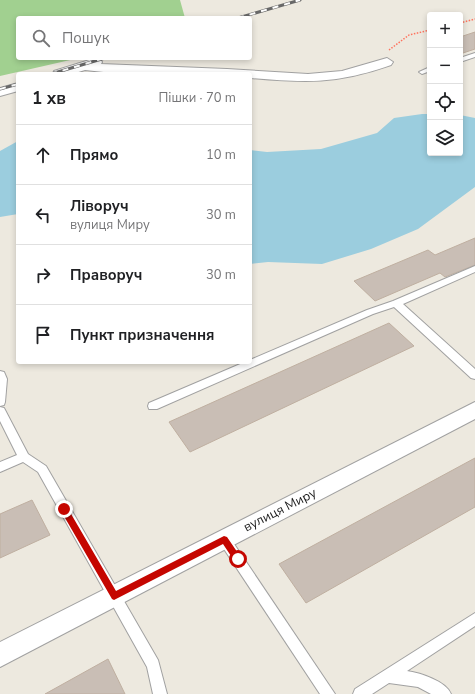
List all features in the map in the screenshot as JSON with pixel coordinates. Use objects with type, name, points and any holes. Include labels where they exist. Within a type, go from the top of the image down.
[{"type":"street","points":[[65,72],[103,60]]},
{"type":"street","points":[[252,74],[291,78],[326,77],[355,72],[386,62]]},
{"type":"street","points":[[84,66],[122,72],[216,72]]},
{"type":"street","points":[[0,92],[16,88]]},
{"type":"street","name":"вулиця Миру","points":[[0,655],[475,410]]},
{"type":"lane","points":[[463,59],[475,55]]},
{"type":"lane","points":[[422,72],[427,70]]},
{"type":"lane","points":[[252,363],[370,312],[396,303],[475,269]]},
{"type":"lane","points":[[396,303],[475,375]]},
{"type":"lane","points":[[153,406],[250,364]]},
{"type":"lane","points":[[0,375],[2,379],[0,402]]},
{"type":"lane","points":[[0,411],[24,457],[42,469],[114,596],[153,665],[160,694]]},
{"type":"lane","points":[[0,467],[24,457]]},
{"type":"lane","points":[[224,539],[328,694]]},
{"type":"lane","points":[[360,694],[475,619]]},
{"type":"lane","points":[[389,676],[420,680],[444,694]]},
{"type":"path","points":[[463,22],[475,19]]},
{"type":"path","points":[[386,62],[389,48],[409,35],[427,31]]},
{"type":"green space","points":[[0,0],[180,0],[184,16],[16,16],[16,60],[70,60],[0,76]]},
{"type":"water","points":[[427,114],[427,156],[463,156],[463,116],[475,118],[475,187],[418,229],[371,249],[322,264],[268,262],[252,264],[252,150],[267,152],[321,149],[377,133],[394,118]]},
{"type":"water","points":[[16,142],[16,214],[0,217],[0,151]]},
{"type":"building","points":[[475,32],[475,49],[463,53],[463,36]]},
{"type":"building","points":[[475,238],[475,265],[445,277],[440,273],[375,301],[354,281],[428,250],[435,255]]},
{"type":"building","points":[[389,323],[414,346],[190,452],[169,422]]},
{"type":"building","points":[[475,458],[475,507],[306,603],[279,564]]},
{"type":"building","points":[[32,500],[50,535],[0,558],[0,514]]},
{"type":"building","points":[[108,659],[125,694],[45,694]]},
{"type":"railway","points":[[245,16],[300,0]]},
{"type":"railway","points":[[58,72],[98,60]]},
{"type":"railway","points":[[0,89],[16,85]]},
{"type":"route","points":[[64,509],[114,596],[224,539],[238,559]]}]
